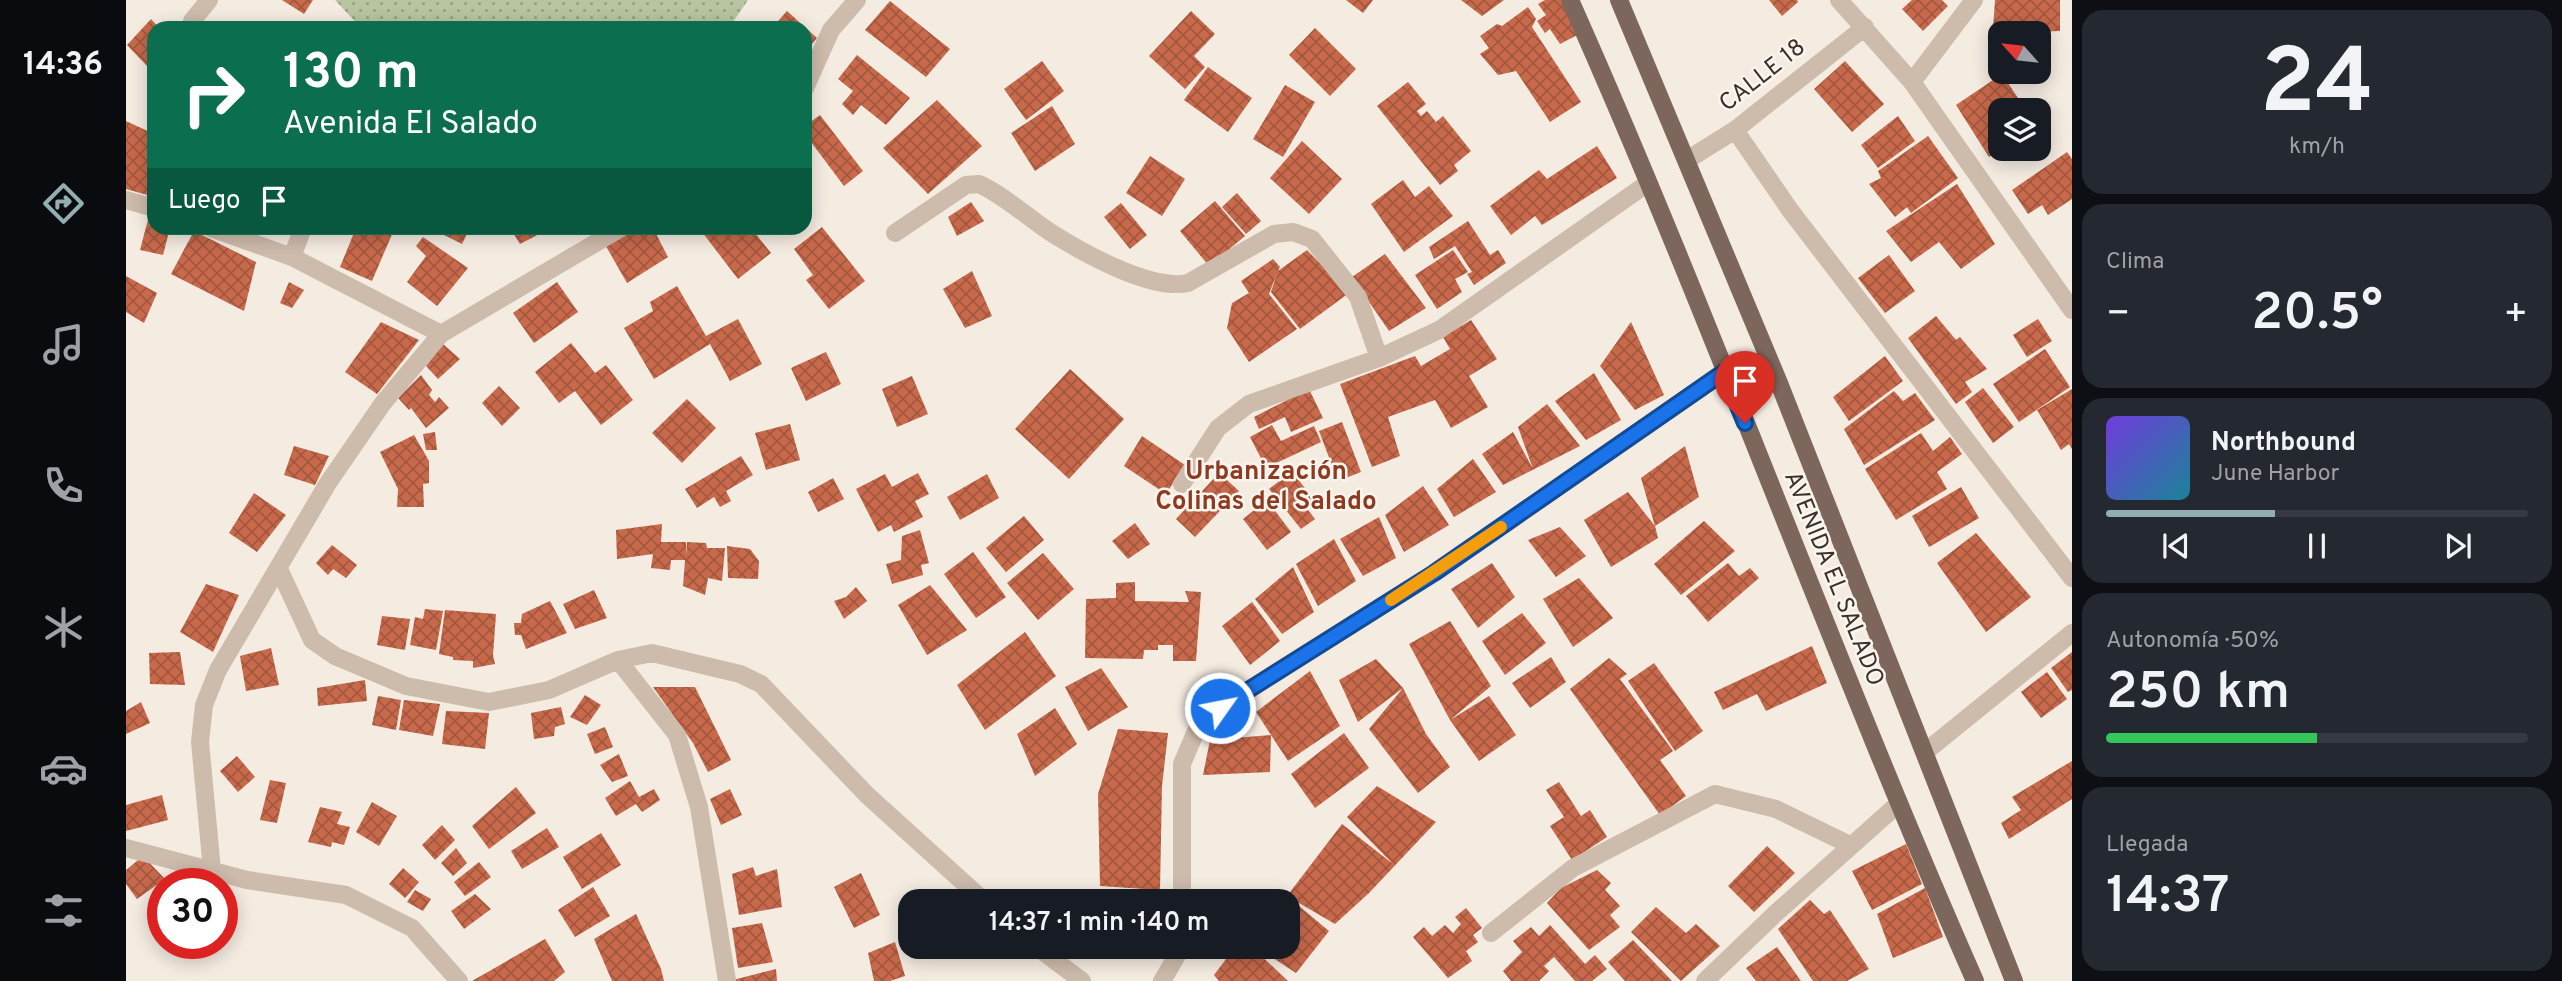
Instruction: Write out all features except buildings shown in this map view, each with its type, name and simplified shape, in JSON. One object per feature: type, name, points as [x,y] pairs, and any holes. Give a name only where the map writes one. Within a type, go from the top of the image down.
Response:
[{"type":"main road","name":"AVENIDA EL SALADO","points":[[1570,0],[1648,183],[1897,805],[1975,981]]},
{"type":"main road","name":"AVENIDA EL SALADO","points":[[1619,0],[1779,383],[2014,981]]},
{"type":"street","points":[[192,21],[209,0]]},
{"type":"street","points":[[812,72],[831,30],[857,0]]},
{"type":"street","points":[[1839,0],[1912,82],[2072,310]]},
{"type":"street","points":[[1912,82],[1974,0]]},
{"type":"street","name":"CALLE 18","points":[[1687,160],[1735,130],[1865,27]]},
{"type":"street","points":[[1735,130],[1790,210],[2072,578]]},
{"type":"street","points":[[1182,484],[1218,428],[1249,404],[1379,358],[1439,330],[1648,183]]},
{"type":"street","points":[[895,233],[966,186],[979,184],[1052,233],[1138,277],[1172,286],[1188,283],[1274,234],[1293,232],[1312,239],[1358,297],[1379,358]]},
{"type":"street","points":[[126,200],[147,206]]},
{"type":"street","points":[[231,235],[292,257],[441,334]]},
{"type":"street","points":[[292,257],[300,235]]},
{"type":"street","points":[[212,868],[200,742],[204,705],[218,670],[335,472],[383,403],[441,334],[609,235]]},
{"type":"street","points":[[1182,889],[1182,764],[1196,732],[1220,708],[1434,573],[1724,372]]},
{"type":"street","points":[[279,569],[312,640],[335,656],[406,686],[489,702],[550,690],[618,660],[652,653],[740,674],[761,684],[867,796],[971,889]]},
{"type":"street","points":[[1925,752],[2072,634]]},
{"type":"street","points":[[618,660],[677,735],[699,807],[727,981]]},
{"type":"street","points":[[1491,933],[1573,868],[1715,794],[1776,809],[1850,845]]},
{"type":"street","points":[[1705,981],[1850,845],[1897,805]]},
{"type":"street","points":[[126,848],[204,868]]},
{"type":"street","points":[[238,877],[346,895],[412,928],[458,981]]},
{"type":"street","points":[[1053,959],[1082,981]]},
{"type":"street","points":[[1162,981],[1175,959]]},
{"type":"green space","points":[[335,0],[748,0],[734,21],[354,21]]},
{"type":"slow traffic","points":[[1391,600],[1501,527]]},
{"type":"district","name":"Urbanización Colinas del Salado","points":[[1266,487]]},
{"type":"route","points":[[1220,708],[1434,573],[1724,372],[1745,423]]}]
